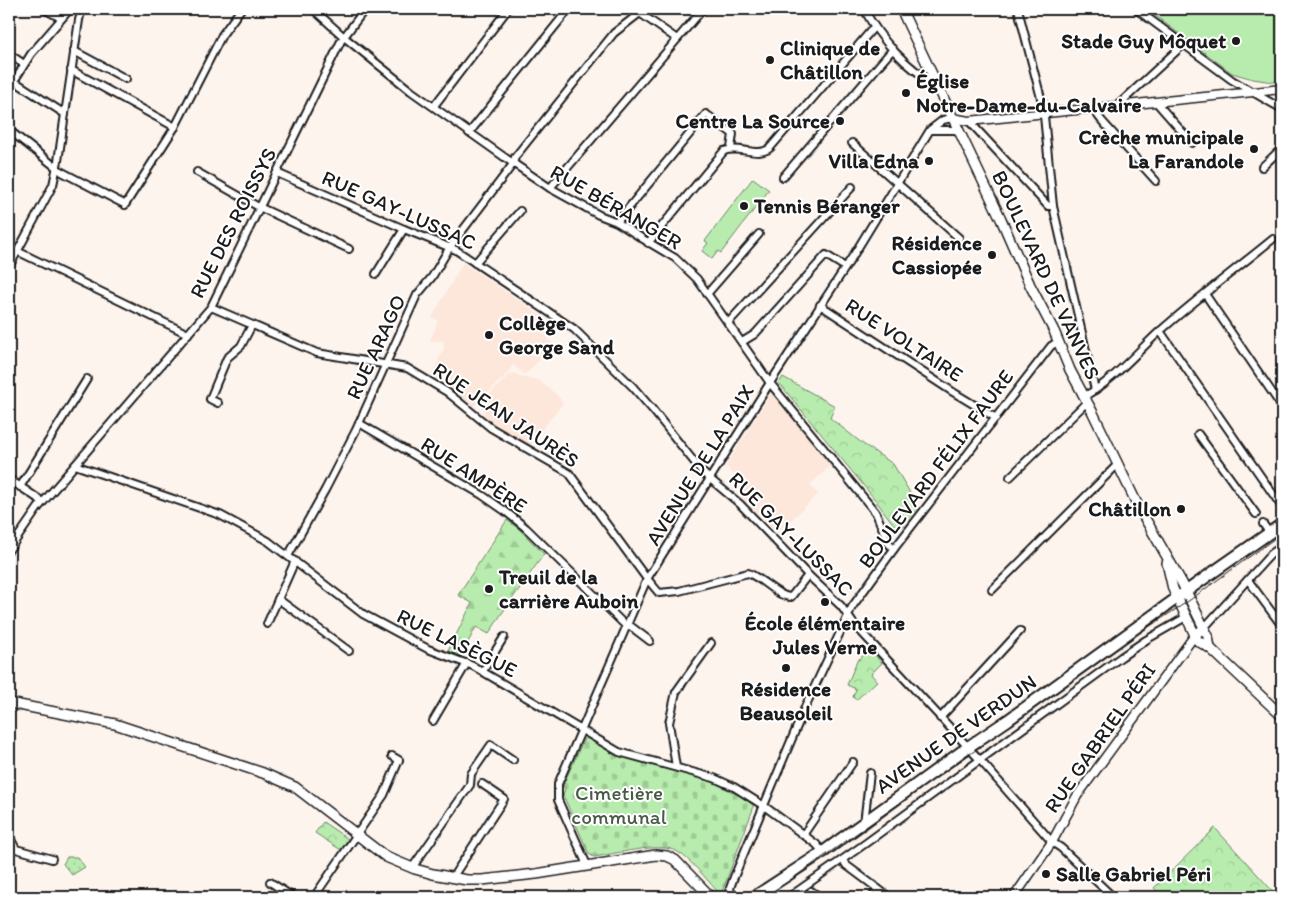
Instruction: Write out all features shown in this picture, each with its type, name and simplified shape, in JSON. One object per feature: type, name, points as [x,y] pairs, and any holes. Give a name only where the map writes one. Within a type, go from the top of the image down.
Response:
[{"type":"main road","name":"BOULEVARD DE VANVES","points":[[901,9],[1001,219],[1070,370],[1164,554],[1182,595]]},
{"type":"main road","name":"AVENUE DE VERDUN","points":[[754,897],[823,852],[968,746],[1008,720],[1182,595],[1266,528],[1282,524]]},
{"type":"main road","points":[[1182,595],[1186,617],[1198,641],[1210,648],[1282,716]]},
{"type":"main road","points":[[1182,595],[1204,628],[1210,648]]},
{"type":"main road","points":[[9,703],[114,724],[263,773],[295,787],[386,857],[412,868],[452,878],[482,880],[536,874],[645,856],[667,856],[684,867],[711,897]]},
{"type":"street","points":[[44,9],[61,18]]},
{"type":"street","points":[[9,89],[24,64],[70,9]]},
{"type":"street","points":[[9,266],[53,185],[82,9]]},
{"type":"street","points":[[9,130],[62,172],[123,204],[176,127],[222,35],[241,9]]},
{"type":"street","name":"RUE BÉRANGER","points":[[313,9],[344,37],[411,91],[513,164],[550,188],[598,215],[617,222],[675,258],[697,279],[770,383],[876,513],[889,544],[894,549]]},
{"type":"street","name":"RUE DES ROISSYS","points":[[9,550],[43,502],[211,307],[344,37],[350,32],[365,9]]},
{"type":"street","points":[[434,106],[508,9]]},
{"type":"street","points":[[469,133],[569,9]]},
{"type":"street","points":[[550,188],[703,9]]},
{"type":"street","points":[[864,9],[874,27],[912,68],[936,84]]},
{"type":"street","points":[[1018,9],[1044,113],[1053,206],[1096,389]]},
{"type":"street","points":[[1136,9],[1232,80],[1282,109]]},
{"type":"street","points":[[639,10],[677,39]]},
{"type":"street","name":"RUE ARAGO","points":[[288,556],[359,424],[417,295],[432,277],[450,247],[513,164],[514,157],[614,33],[639,10]]},
{"type":"street","points":[[648,243],[724,151],[731,148],[761,152],[770,148],[874,27]]},
{"type":"street","points":[[1117,106],[1184,44]]},
{"type":"street","points":[[782,177],[894,49]]},
{"type":"street","points":[[74,51],[126,79]]},
{"type":"street","points":[[9,54],[24,64]]},
{"type":"street","points":[[71,70],[176,127]]},
{"type":"street","points":[[14,81],[65,114]]},
{"type":"street","points":[[952,118],[969,121],[1282,89]]},
{"type":"street","points":[[1156,102],[1192,143]]},
{"type":"street","points":[[1093,109],[1156,182]]},
{"type":"street","points":[[617,222],[706,114],[733,134],[731,148]]},
{"type":"street","name":"AVENUE DE LA PAIX","points":[[587,865],[557,795],[561,775],[647,579],[930,130],[943,120],[952,118]]},
{"type":"street","points":[[969,121],[1048,206],[1053,206]]},
{"type":"street","points":[[930,130],[958,130]]},
{"type":"street","points":[[852,143],[959,238]]},
{"type":"street","points":[[1262,167],[1282,148]]},
{"type":"street","points":[[196,172],[261,207],[349,249]]},
{"type":"street","name":"RUE GAY-LUSSAC","points":[[277,173],[404,229],[450,247],[574,329],[632,386],[703,473],[740,504],[848,614],[853,622],[968,746],[1052,842],[1061,848],[1113,897]]},
{"type":"street","points":[[728,323],[852,187]]},
{"type":"street","points":[[475,262],[520,211]]},
{"type":"street","points":[[376,274],[404,229]]},
{"type":"street","points":[[707,294],[760,234]]},
{"type":"street","points":[[1010,478],[1085,399],[1160,331],[1272,239]]},
{"type":"street","points":[[17,251],[188,334]]},
{"type":"street","points":[[742,342],[755,334],[826,255],[845,267]]},
{"type":"street","points":[[1205,294],[1282,407]]},
{"type":"street","name":"RUE VOLTAIRE","points":[[820,305],[996,418]]},
{"type":"street","name":"RUE JEAN JAURÈS","points":[[211,307],[317,353],[409,369],[447,392],[491,428],[569,473],[659,593],[679,591],[748,573],[788,598],[794,595],[808,575]]},
{"type":"street","points":[[218,403],[210,400],[227,358],[241,346],[252,325]]},
{"type":"street","points":[[1160,331],[1282,507]]},
{"type":"street","name":"BOULEVARD FÉLIX FAURE","points":[[732,897],[730,888],[806,705],[848,614],[894,549],[1051,346],[1058,341]]},
{"type":"street","points":[[20,487],[87,379]]},
{"type":"street","name":"RUE AMPÈRE","points":[[359,424],[482,495],[504,510],[526,528],[628,626],[650,641]]},
{"type":"street","points":[[1198,434],[1256,514]]},
{"type":"street","name":"RUE LASÈGUE","points":[[75,465],[220,514],[268,541],[363,614],[428,649],[468,664],[483,672],[619,752],[714,778],[734,787],[804,835],[823,852]]},
{"type":"street","points":[[992,590],[1117,465]]},
{"type":"street","points":[[9,479],[43,502]]},
{"type":"street","points":[[1204,628],[1271,554],[1282,547]]},
{"type":"street","points":[[267,624],[295,560]]},
{"type":"street","points":[[1248,580],[1282,626]]},
{"type":"street","points":[[278,599],[349,651]]},
{"type":"street","name":"AVENUE DE VERDUN","points":[[789,897],[843,860],[1121,656],[1186,617]]},
{"type":"street","name":"RUE GABRIEL PÉRI","points":[[1014,897],[1052,842],[1077,796],[1195,634],[1204,628]]},
{"type":"street","points":[[940,718],[1020,631]]},
{"type":"street","points":[[483,672],[504,637]]},
{"type":"street","points":[[676,767],[669,723],[676,692],[710,642]]},
{"type":"street","points":[[433,721],[468,664]]},
{"type":"street","points":[[412,868],[470,785],[471,774],[491,745],[513,760]]},
{"type":"street","points":[[314,897],[384,795],[399,760],[392,756]]},
{"type":"street","points":[[804,835],[853,762]]},
{"type":"street","points":[[864,823],[870,773]]},
{"type":"street","points":[[452,878],[504,799],[482,784]]},
{"type":"street","points":[[9,836],[16,849],[52,859]]},
{"type":"street","points":[[843,860],[846,865],[889,897]]},
{"type":"street","points":[[270,882],[293,897]]},
{"type":"street","points":[[872,897],[878,889]]},
{"type":"street","points":[[811,891],[820,897]]},
{"type":"shaded area","name":"Collège George Sand","points":[[463,263],[546,319],[542,331],[554,345],[527,373],[524,374],[513,365],[507,374],[474,406],[431,376],[444,348],[443,341],[430,341],[438,321],[432,317]]},
{"type":"shaded area","points":[[515,373],[519,376],[538,380],[556,394],[563,403],[529,446],[495,427],[495,424],[484,415],[484,400],[509,375]]},
{"type":"shaded area","points":[[771,394],[775,394],[831,465],[810,485],[818,494],[778,533],[738,494],[745,486],[726,466]]},
{"type":"green space","name":"Stade Guy Môquet","points":[[1146,9],[1282,9],[1282,81],[1273,82],[1253,79],[1232,73]]},
{"type":"green space","name":"Tennis Béranger","points":[[753,178],[769,190],[721,253],[718,251],[712,259],[702,251],[708,243],[705,241]]},
{"type":"green space","points":[[783,377],[835,406],[830,418],[863,444],[893,464],[917,509],[903,527],[894,525],[779,383]]},
{"type":"green space","name":"Treuil de la carrière Auboin","points":[[507,520],[544,554],[489,634],[476,627],[461,656],[448,651],[472,603],[458,595]]},
{"type":"green space","points":[[870,649],[882,663],[871,674],[877,681],[856,700],[853,697],[856,689],[847,685],[857,661]]},
{"type":"green space","name":"Cimetière communal","points":[[588,737],[618,756],[712,781],[753,805],[722,892],[718,892],[679,853],[667,848],[646,848],[594,857],[589,854],[563,795],[565,789],[563,785],[584,739]]},
{"type":"green space","points":[[323,822],[348,839],[341,850],[315,833]]},
{"type":"green space","points":[[1215,828],[1278,897],[1162,897],[1154,888]]},
{"type":"green space","points":[[67,857],[77,857],[85,867],[72,875],[63,864]]},
{"type":"tram line","points":[[766,897],[1138,634],[1190,600],[1282,533]]},
{"type":"place","name":"Stade Guy Môquet","points":[[1236,41]]},
{"type":"place","name":"Clinique de Châtillon","points":[[770,60]]},
{"type":"place","name":"Église Notre-Dame-du-Calvaire","points":[[906,93]]},
{"type":"place","name":"Centre La Source","points":[[840,121]]},
{"type":"place","name":"Crèche municipale La Farandole","points":[[1254,149]]},
{"type":"place","name":"Villa Edna","points":[[929,161]]},
{"type":"place","name":"Tennis Béranger","points":[[744,206]]},
{"type":"place","name":"Résidence Cassiopée","points":[[992,255]]},
{"type":"place","name":"Collège George Sand","points":[[489,335]]},
{"type":"place","name":"Châtillon","points":[[1181,509]]},
{"type":"place","name":"Treuil de la carrière Auboin","points":[[489,589]]},
{"type":"place","name":"École élémentaire Jules Verne","points":[[825,602]]},
{"type":"place","name":"Résidence Beausoleil","points":[[786,668]]},
{"type":"place","name":"Salle Gabriel Péri","points":[[1046,874]]}]
